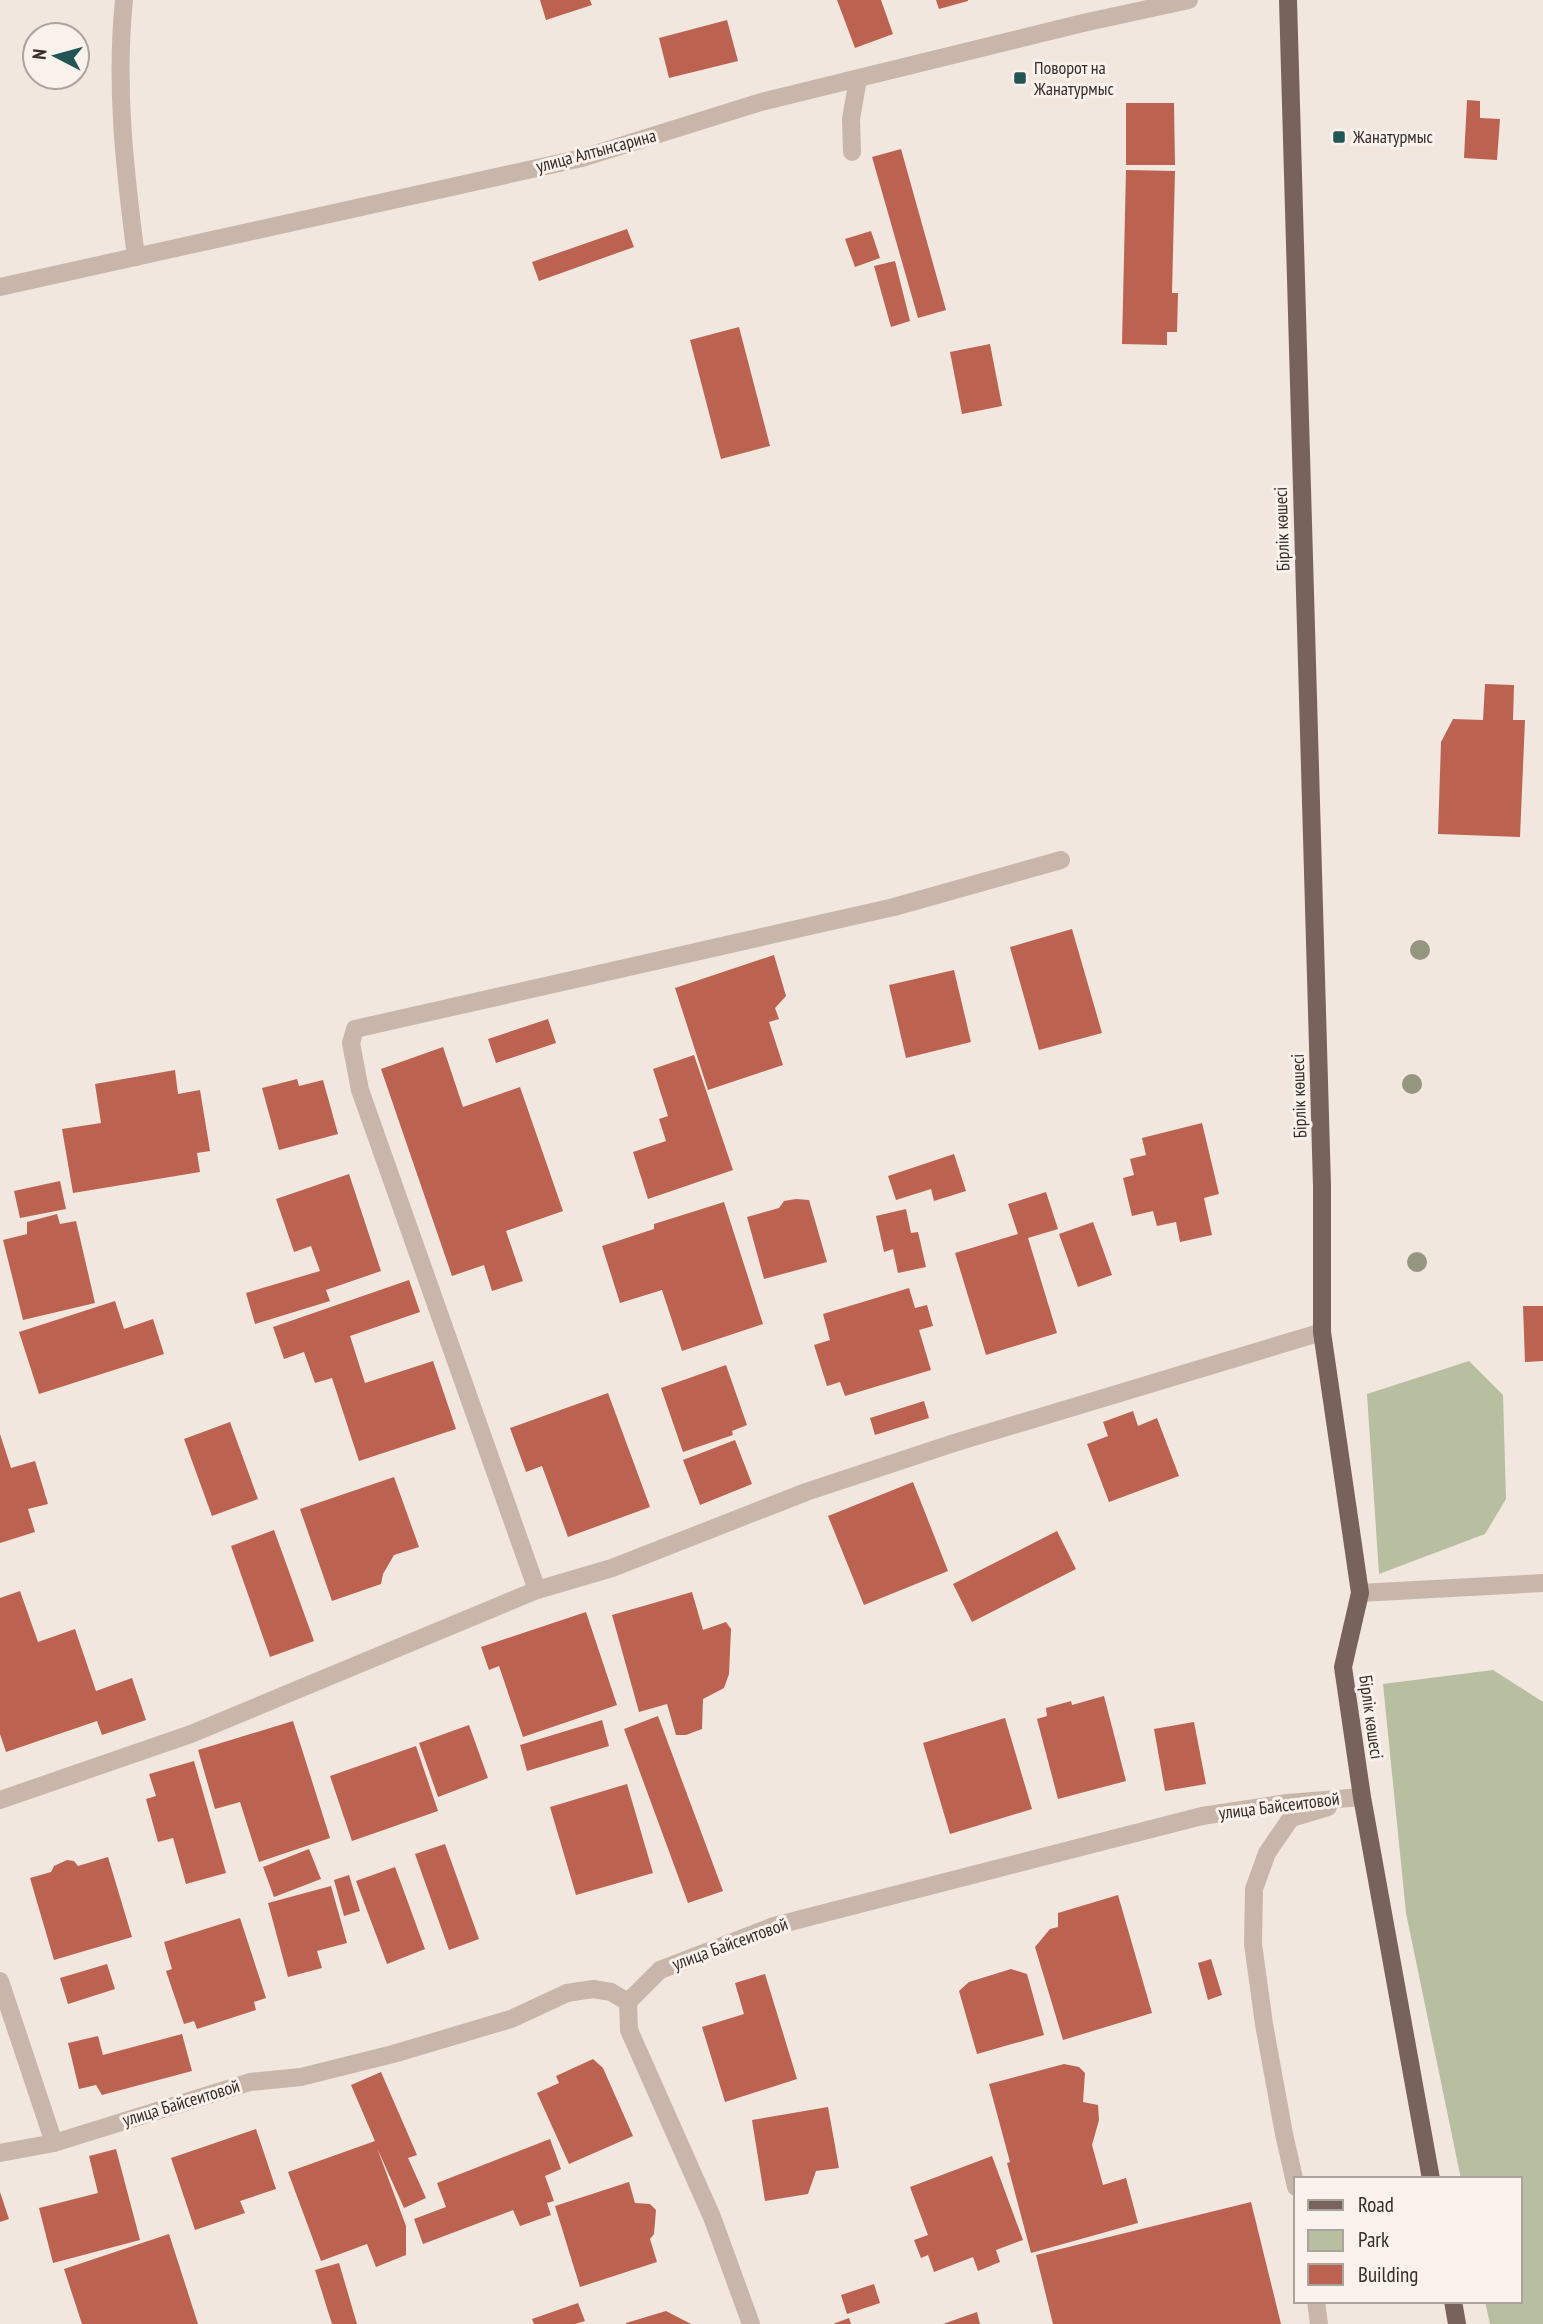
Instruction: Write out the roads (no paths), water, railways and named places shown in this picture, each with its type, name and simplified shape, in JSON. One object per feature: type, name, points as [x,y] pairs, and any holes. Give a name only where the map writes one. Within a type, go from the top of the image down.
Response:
[{"type":"main road","name":"Бірлік көшесі","points":[[1288,0],[1322,1186],[1322,1332],[1360,1593],[1343,1667],[1362,1797],[1431,2177]]},
{"type":"main road","points":[[1453,2303],[1457,2324]]},
{"type":"street","points":[[124,0],[120,120],[136,257]]},
{"type":"street","name":"улица Алтынсарина","points":[[0,287],[582,158],[761,102],[1083,23],[1189,0]]},
{"type":"street","points":[[852,152],[851,119],[858,79]]},
{"type":"street","points":[[537,1590],[360,1090],[351,1043],[355,1029],[894,907],[1061,860]]},
{"type":"street","points":[[0,1800],[191,1734],[537,1590],[612,1568],[806,1492],[954,1443],[1322,1332]]},
{"type":"street","points":[[1360,1593],[1543,1583]]},
{"type":"street","points":[[1294,2178],[1282,2122],[1253,1944],[1254,1889],[1267,1853],[1291,1818],[1362,1797]]},
{"type":"street","name":"улица Байсеитовой","points":[[0,2153],[54,2143],[250,2082],[301,2077],[393,2054],[512,2019],[567,1993],[593,1989],[611,1992],[628,2002],[660,1970],[774,1926],[1202,1816],[1287,1802],[1362,1797]]},
{"type":"street","points":[[0,1981],[54,2143]]},
{"type":"street","points":[[628,2002],[629,2029],[712,2217],[751,2324]]},
{"type":"street","points":[[1316,2303],[1319,2324]]},
{"type":"place","name":"Поворот на Жанатурмыс","points":[[1020,78]]},
{"type":"place","name":"Жанатурмыс","points":[[1339,137]]}]
